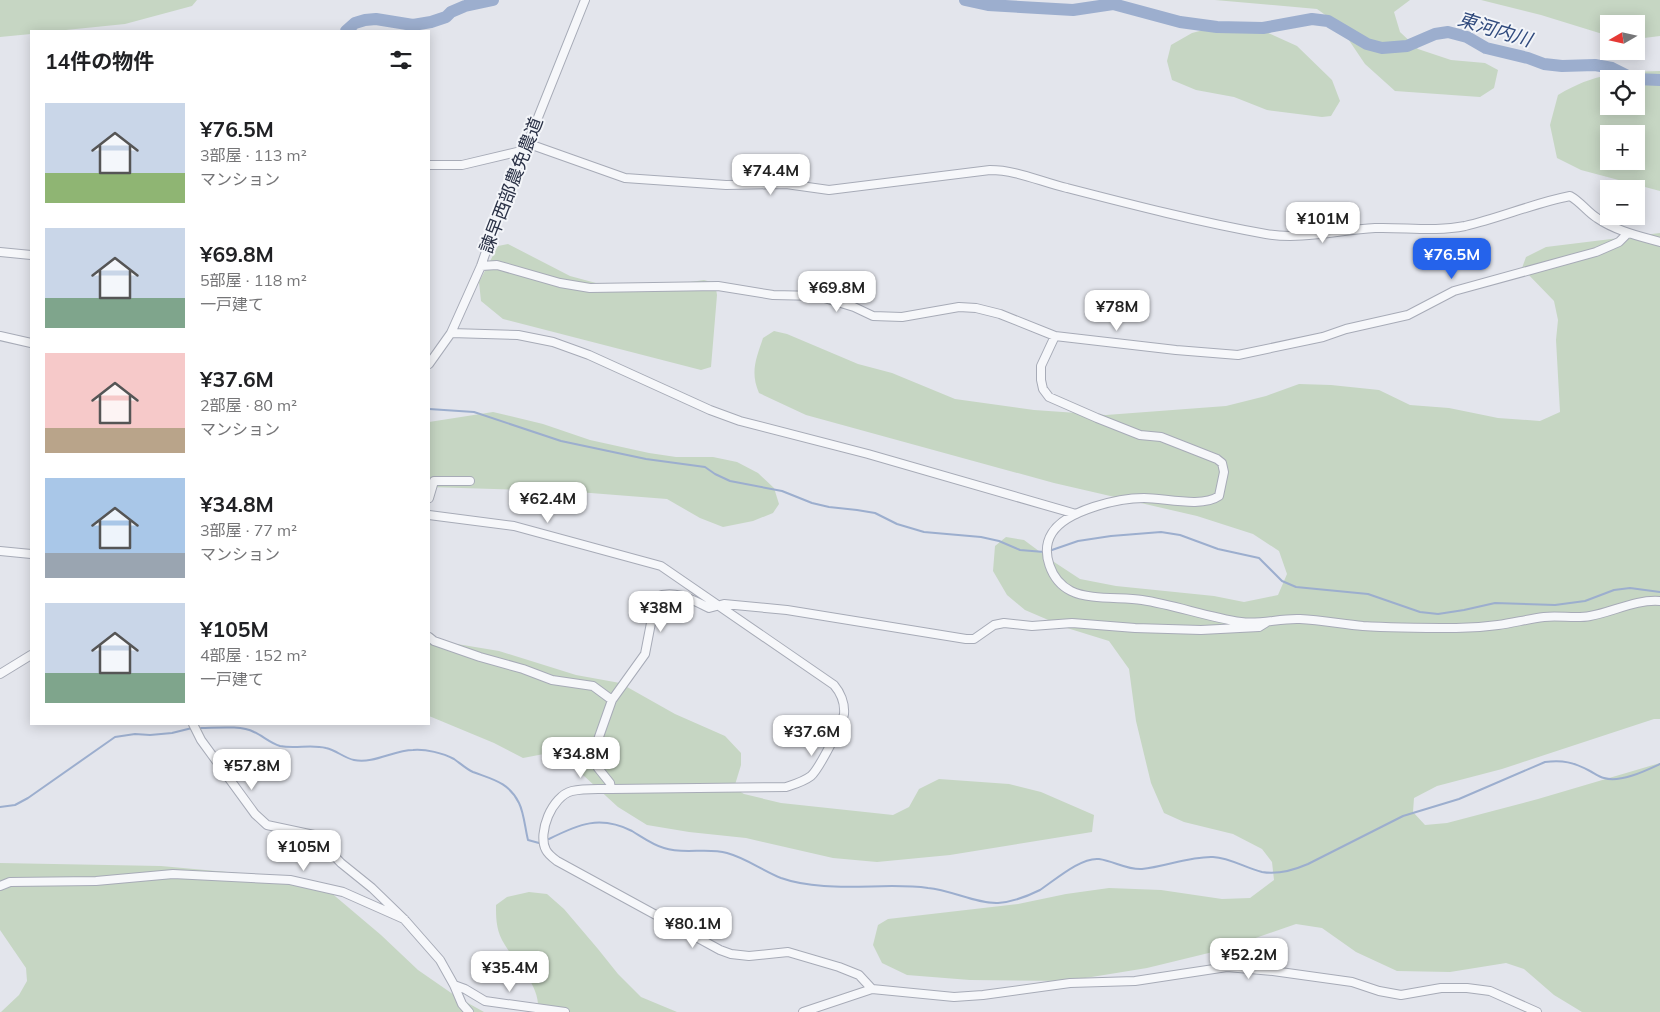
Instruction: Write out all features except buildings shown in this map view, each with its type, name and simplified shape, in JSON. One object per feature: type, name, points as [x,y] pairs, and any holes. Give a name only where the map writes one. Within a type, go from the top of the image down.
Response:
[{"type":"street","name":"諫早西部農免農道","points":[[430,363],[451,333],[480,266],[503,202],[585,0]]},
{"type":"street","points":[[430,166],[462,165],[525,150],[532,145],[625,178],[726,185],[786,184],[829,190],[990,170],[1006,170],[1043,183],[1185,217],[1267,234],[1291,236],[1362,229],[1443,229],[1466,226],[1550,200],[1570,196],[1578,200],[1595,217],[1606,224],[1628,233],[1660,242]]},
{"type":"street","points":[[480,266],[497,265],[560,283],[590,288],[718,286],[773,295],[818,296],[854,307],[873,316],[902,317],[959,307],[976,308],[1000,314],[1055,336],[1238,355],[1323,337],[1346,329],[1408,315],[1454,291],[1596,252],[1619,242],[1628,233]]},
{"type":"street","points":[[0,252],[30,255]]},
{"type":"street","points":[[451,333],[518,335],[553,342],[589,355],[710,410],[740,421],[853,450],[1076,514]]},
{"type":"street","points":[[0,336],[30,343]]},
{"type":"street","points":[[1055,336],[1042,366],[1041,380],[1043,389],[1049,397],[1140,435],[1161,437],[1217,459],[1222,463],[1224,472],[1218,496],[1212,500],[1198,502],[1142,498],[1116,501],[1076,514],[1062,521],[1052,532],[1047,544],[1050,568],[1063,586],[1072,592],[1170,605],[1242,622],[1298,619],[1404,628],[1474,628],[1544,617],[1588,617],[1646,601],[1660,600]]},
{"type":"street","points":[[430,495],[434,481],[470,481]]},
{"type":"street","points":[[430,515],[514,526],[661,566],[834,684],[840,692],[844,714],[820,766],[812,775],[801,782],[786,787],[570,791],[557,800],[547,818],[542,833],[546,849],[557,862],[720,950],[731,954],[750,956],[788,952],[859,975],[872,989]]},
{"type":"street","points":[[0,551],[30,554]]},
{"type":"street","points":[[611,789],[610,783],[598,768],[594,751],[612,700],[645,654],[656,597],[664,594],[691,599],[709,608],[724,604],[787,610],[966,639],[974,639],[994,625],[1004,622],[1032,626],[1072,623],[1134,628],[1201,630],[1259,627],[1267,622]]},
{"type":"street","points":[[430,638],[434,641],[471,654],[523,669],[552,680],[593,686],[612,700]]},
{"type":"street","points":[[0,674],[30,656]]},
{"type":"street","points":[[194,725],[201,740],[255,814],[267,825],[314,835],[341,863],[372,888],[404,919],[440,960],[462,1004],[469,1012]]},
{"type":"street","points":[[0,886],[10,882],[96,881],[173,874],[290,880],[343,892],[404,919]]},
{"type":"street","points":[[803,1012],[872,989],[954,996],[983,995],[1070,983],[1135,981],[1227,967],[1273,971],[1352,982],[1380,991],[1401,995],[1441,988],[1467,988],[1490,991],[1537,1012]]},
{"type":"street","points":[[454,985],[485,1001],[565,1012]]},
{"type":"green space","points":[[0,0],[197,0],[192,6],[125,24],[66,30],[30,30],[30,34],[0,37]]},
{"type":"green space","points":[[1215,0],[1410,0],[1394,12],[1400,32],[1418,49],[1451,60],[1485,63],[1498,70],[1494,88],[1480,97],[1395,91],[1365,64],[1338,24],[1317,9]]},
{"type":"green space","points":[[1481,0],[1660,0],[1660,36],[1645,38],[1645,15],[1600,15],[1600,33],[1541,15]]},
{"type":"green space","points":[[1215,27],[1264,31],[1297,46],[1332,80],[1340,101],[1331,116],[1322,117],[1267,110],[1234,97],[1196,90],[1172,80],[1167,61],[1171,45],[1192,33]]},
{"type":"green space","points":[[1645,71],[1660,71],[1660,191],[1645,187],[1645,180],[1619,180],[1581,170],[1557,158],[1550,125],[1558,95],[1600,77],[1600,115],[1645,115]]},
{"type":"green space","points":[[1660,233],[1660,719],[1654,719],[1502,769],[1437,786],[1414,798],[1413,812],[1425,825],[1447,823],[1538,799],[1660,763],[1660,1012],[1582,1012],[1554,995],[1524,969],[1506,963],[1450,972],[1397,971],[1356,952],[1322,928],[1296,924],[1221,950],[1147,968],[1067,981],[970,980],[907,975],[882,963],[873,945],[878,925],[888,919],[1018,904],[1066,894],[1109,888],[1161,890],[1222,899],[1250,898],[1274,880],[1272,862],[1262,849],[1233,834],[1184,822],[1164,813],[1151,783],[1136,721],[1129,669],[1109,641],[1067,628],[1025,610],[1007,595],[993,571],[995,546],[1006,537],[1024,540],[1080,579],[1116,586],[1214,596],[1244,602],[1278,595],[1287,574],[1279,551],[1253,534],[1197,516],[1054,483],[806,415],[759,393],[754,372],[763,338],[774,331],[787,334],[858,364],[892,373],[955,399],[1034,410],[1106,415],[1226,406],[1266,396],[1299,384],[1379,390],[1410,405],[1449,408],[1498,418],[1540,421],[1560,412],[1556,340],[1558,320],[1554,301],[1522,268],[1526,257],[1546,247]]},
{"type":"green space","points":[[508,244],[570,276],[607,286],[684,283],[704,280],[715,283],[717,295],[711,367],[701,370],[503,319],[481,301],[479,282],[498,246]]},
{"type":"green space","points":[[493,412],[543,424],[590,440],[649,453],[676,457],[713,457],[737,462],[758,473],[774,488],[779,504],[773,513],[753,521],[723,527],[700,518],[667,499],[565,491],[430,487],[430,422]]},
{"type":"green space","points":[[445,642],[499,651],[576,675],[620,683],[675,714],[725,736],[741,753],[741,765],[734,788],[744,794],[781,803],[893,815],[909,807],[919,789],[939,779],[1009,784],[1041,792],[1094,815],[1092,832],[950,855],[877,862],[833,858],[746,838],[647,825],[618,807],[572,765],[549,753],[523,758],[494,743],[430,716],[430,643]]},
{"type":"green space","points":[[0,863],[161,866],[249,874],[329,891],[381,935],[418,970],[457,997],[484,1012],[1,1012],[19,995],[27,981],[26,968],[0,930]]},
{"type":"green space","points":[[529,892],[547,894],[564,909],[618,974],[641,997],[677,1012],[538,1012],[538,1002],[531,983],[502,940],[496,918],[496,905],[507,897]]},
{"type":"waterway","name":"東河内川","points":[[347,30],[355,23],[365,20],[376,19],[413,25],[431,22],[446,17],[451,12],[465,6],[493,0]]},
{"type":"waterway","name":"東河内川","points":[[965,0],[988,5],[1073,10],[1113,4],[1180,22],[1217,27],[1263,28],[1312,19],[1328,21],[1367,44],[1382,48],[1407,46],[1435,34],[1448,32],[1467,37],[1486,48],[1528,58],[1544,64],[1562,66],[1595,65],[1616,70]]},
{"type":"waterway","name":"東河内川","points":[[1645,79],[1660,80]]},
{"type":"waterway","points":[[430,409],[474,412],[561,441],[646,459],[705,467],[730,481],[782,491],[812,503],[829,507],[875,513],[897,524],[924,532],[981,537],[999,541],[1020,550],[1044,552]]},
{"type":"waterway","points":[[1049,551],[1078,541],[1111,536],[1161,532],[1180,535],[1218,549],[1259,558],[1282,581],[1296,587],[1368,594],[1420,612],[1438,614],[1495,603],[1555,605],[1585,601],[1614,590],[1630,588],[1660,592]]},
{"type":"waterway","points":[[0,807],[15,805],[28,798],[115,737],[135,734],[172,733],[192,728]]},
{"type":"waterway","points":[[201,728],[242,728],[254,732],[280,746],[320,747],[330,749],[347,758],[361,761],[413,750],[445,755],[470,771],[493,779],[510,790],[521,807],[528,840],[539,843]]},
{"type":"waterway","points":[[549,839],[570,829],[590,823],[610,823],[632,831],[664,848],[679,851],[719,851],[727,853],[781,878],[797,882],[837,887],[889,886],[937,889],[981,901],[998,903],[1014,900],[1040,890],[1076,865],[1092,859],[1105,860],[1131,868],[1142,869],[1196,858],[1213,857],[1226,859],[1262,872],[1286,871],[1308,864],[1403,816],[1459,799],[1545,762],[1557,761],[1573,764],[1600,777],[1610,779],[1632,776],[1660,764]]}]
